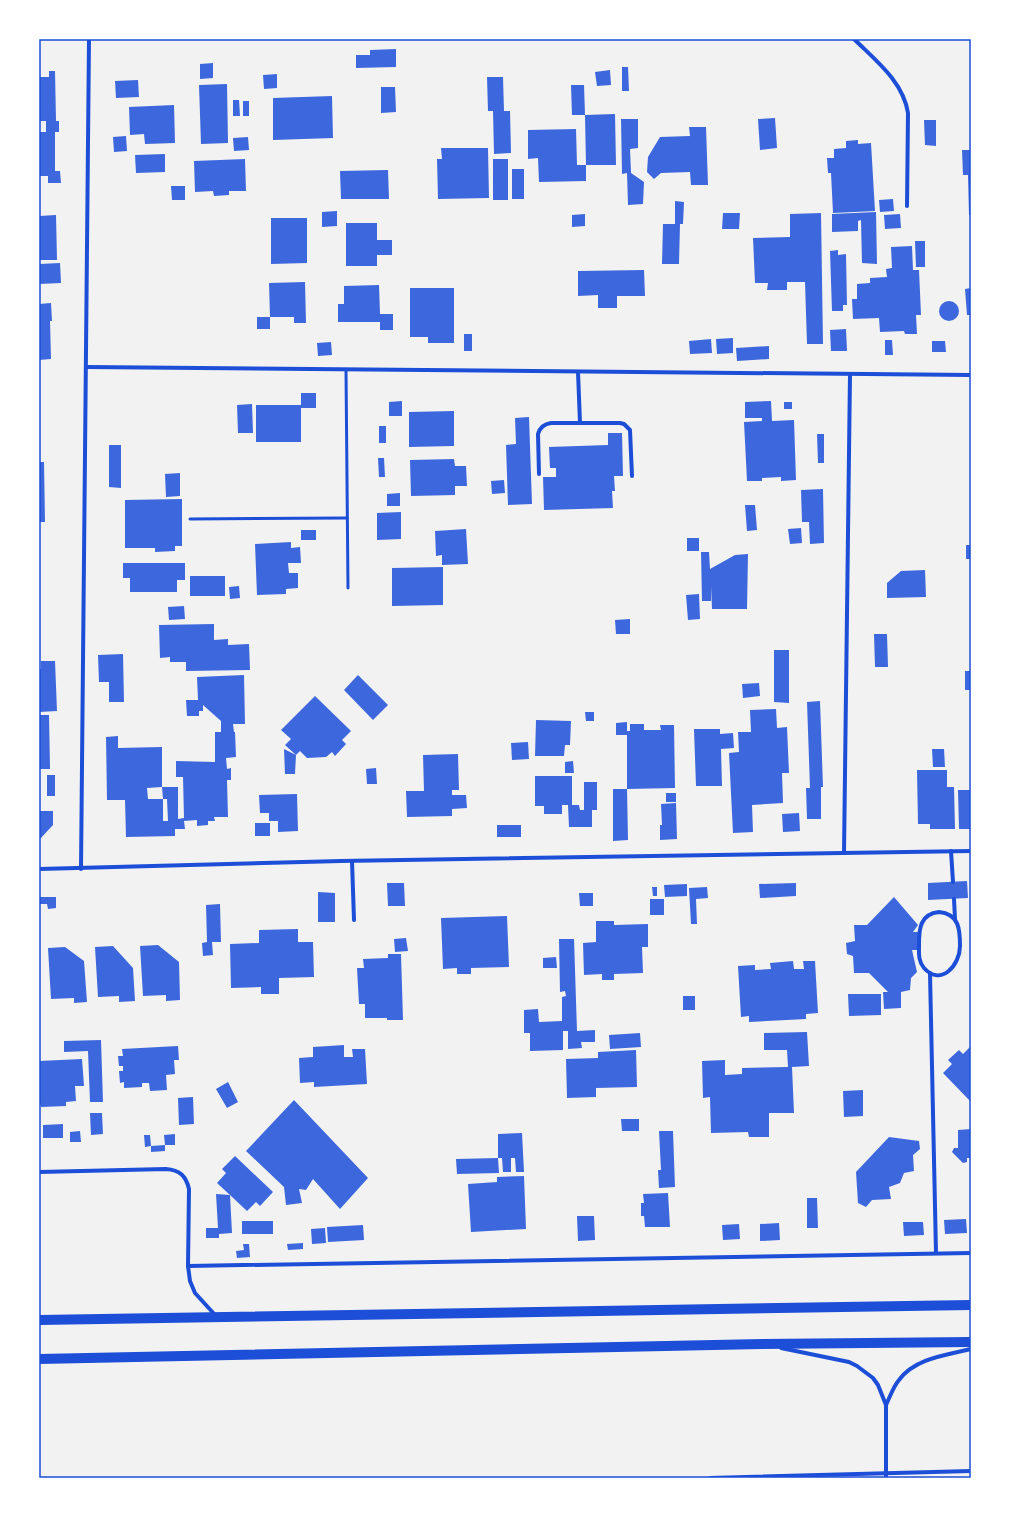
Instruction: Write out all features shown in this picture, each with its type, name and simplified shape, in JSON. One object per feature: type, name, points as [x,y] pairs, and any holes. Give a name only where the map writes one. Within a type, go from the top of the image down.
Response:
[{"type":"main road","points":[[39,1320],[971,1305]]},
{"type":"main road","points":[[39,1359],[762,1344],[971,1342]]},
{"type":"street","points":[[81,869],[89,39]]},
{"type":"street","points":[[854,39],[891,76],[903,94],[906,102],[908,113],[907,206]]},
{"type":"street","points":[[86,368],[971,375]]},
{"type":"street","points":[[578,372],[580,423]]},
{"type":"street","points":[[844,853],[850,374]]},
{"type":"street","points":[[539,474],[538,434],[539,430],[547,424],[620,422],[627,426],[631,434],[632,476]]},
{"type":"street","points":[[39,869],[352,861],[971,850]]},
{"type":"street","points":[[951,851],[953,882]]},
{"type":"street","points":[[352,861],[354,920]]},
{"type":"street","points":[[954,899],[955,920]]},
{"type":"street","points":[[939,912],[950,915],[955,920],[960,934],[960,951],[956,963],[947,972],[936,974],[930,972],[921,964],[919,957],[919,932],[921,923],[928,915],[939,912]]},
{"type":"street","points":[[930,972],[936,1253]]},
{"type":"street","points":[[39,1172],[174,1169],[181,1173],[187,1180],[189,1189],[188,1266],[190,1281],[195,1294],[217,1318]]},
{"type":"street","points":[[188,1266],[971,1253]]},
{"type":"street","points":[[762,1344],[838,1359],[857,1366],[873,1378],[878,1385],[886,1405],[886,1476]]},
{"type":"street","points":[[886,1405],[898,1380],[917,1364],[971,1349]]},
{"type":"street","points":[[710,1478],[886,1476],[971,1471]]},
{"type":"lane","points":[[346,370],[348,588]]},
{"type":"lane","points":[[190,519],[347,518]]},
{"type":"building","points":[[396,49],[396,67],[356,68],[356,55],[370,55],[370,50]]},
{"type":"building","points":[[213,63],[213,78],[200,79],[200,64]]},
{"type":"building","points":[[622,67],[628,67],[629,91],[622,91]]},
{"type":"building","points":[[610,70],[611,85],[597,86],[595,72]]},
{"type":"building","points":[[49,71],[55,71],[56,121],[59,121],[59,132],[55,132],[55,171],[60,171],[61,183],[48,183],[48,176],[39,176],[39,132],[46,132],[46,121],[39,121],[39,77],[49,77]]},
{"type":"building","points":[[277,74],[277,88],[264,89],[263,75]]},
{"type":"building","points":[[487,77],[503,77],[504,111],[510,111],[511,153],[494,154],[493,111],[488,111]]},
{"type":"building","points":[[138,80],[139,97],[116,98],[115,81]]},
{"type":"building","points":[[227,84],[228,143],[201,144],[199,85]]},
{"type":"building","points":[[571,85],[584,85],[585,115],[572,115]]},
{"type":"building","points":[[381,87],[395,87],[396,112],[381,113]]},
{"type":"building","points":[[332,96],[333,138],[273,140],[273,98]]},
{"type":"building","points":[[233,100],[239,100],[240,116],[233,116]]},
{"type":"building","points":[[243,101],[249,101],[249,116],[243,116]]},
{"type":"building","points":[[174,105],[175,143],[145,144],[144,134],[130,135],[129,107]]},
{"type":"building","points":[[615,114],[616,165],[586,165],[585,115]]},
{"type":"building","points":[[775,118],[777,148],[760,150],[758,119]]},
{"type":"building","points":[[621,119],[638,119],[638,148],[630,149],[631,173],[644,182],[643,204],[628,205],[627,173],[622,174]]},
{"type":"building","points":[[924,120],[936,120],[936,146],[925,145]]},
{"type":"building","points":[[689,127],[706,127],[708,185],[691,185],[690,172],[661,173],[654,179],[647,172],[648,157],[660,137],[690,136]]},
{"type":"building","points":[[576,129],[577,165],[586,165],[586,181],[539,182],[538,158],[528,159],[528,130]]},
{"type":"building","points":[[126,136],[127,151],[114,152],[113,137]]},
{"type":"building","points":[[248,137],[249,150],[234,151],[233,138]]},
{"type":"building","points":[[858,140],[858,144],[871,143],[875,211],[833,213],[831,173],[828,173],[827,158],[834,158],[834,149],[846,148],[846,141]]},
{"type":"building","points":[[441,148],[488,148],[489,198],[438,199],[437,159],[442,159]]},
{"type":"building","points":[[962,150],[971,150],[971,215],[969,215],[968,175],[963,175]]},
{"type":"building","points":[[165,154],[165,172],[136,173],[135,155]]},
{"type":"building","points":[[245,159],[246,191],[229,191],[229,195],[214,196],[213,191],[195,192],[194,161]]},
{"type":"building","points":[[493,159],[508,159],[508,200],[493,200]]},
{"type":"building","points":[[512,169],[524,169],[524,199],[512,199]]},
{"type":"building","points":[[388,170],[389,199],[341,199],[340,171]]},
{"type":"building","points":[[171,186],[185,186],[185,200],[172,200]]},
{"type":"building","points":[[893,199],[894,211],[880,212],[879,200]]},
{"type":"building","points":[[675,201],[684,202],[683,224],[680,224],[679,264],[662,264],[663,224],[675,224]]},
{"type":"building","points":[[337,211],[337,226],[322,227],[322,212]]},
{"type":"building","points":[[876,212],[877,264],[862,263],[861,220],[858,221],[858,231],[832,232],[832,214]]},
{"type":"building","points":[[723,213],[740,213],[739,229],[722,229]]},
{"type":"building","points":[[821,213],[823,344],[807,344],[805,282],[787,282],[787,290],[767,290],[768,283],[755,283],[753,238],[790,237],[790,214]]},
{"type":"building","points":[[585,214],[585,226],[572,227],[572,215]]},
{"type":"building","points":[[900,214],[901,228],[885,229],[884,215]]},
{"type":"building","points":[[56,215],[57,260],[39,260],[39,216]]},
{"type":"building","points":[[271,218],[307,218],[307,263],[271,264]]},
{"type":"building","points":[[346,223],[377,223],[377,240],[392,240],[392,255],[377,255],[377,266],[346,266]]},
{"type":"building","points":[[915,241],[925,241],[925,267],[916,267]]},
{"type":"building","points":[[912,246],[913,270],[919,270],[921,315],[916,315],[917,334],[905,334],[904,331],[880,332],[879,318],[853,319],[852,299],[857,299],[857,284],[870,283],[870,278],[887,277],[886,269],[892,268],[891,247]]},
{"type":"building","points":[[838,250],[838,255],[846,254],[847,305],[843,305],[843,311],[832,311],[830,251]]},
{"type":"building","points":[[60,263],[61,283],[39,284],[39,264]]},
{"type":"building","points":[[644,270],[645,296],[617,296],[617,308],[598,308],[598,295],[578,296],[578,271]]},
{"type":"building","points":[[305,282],[306,323],[294,323],[294,317],[270,317],[269,283]]},
{"type":"building","points":[[379,285],[380,314],[393,314],[393,330],[380,330],[380,322],[338,322],[338,304],[344,304],[344,286]]},
{"type":"building","points":[[410,288],[454,288],[454,343],[428,343],[428,337],[410,337]]},
{"type":"building","points":[[971,288],[971,315],[967,315],[965,289]]},
{"type":"building","points":[[949,301],[956,304],[959,311],[956,318],[949,321],[942,318],[939,311],[942,304]]},
{"type":"building","points":[[51,303],[51,359],[39,360],[39,304]]},
{"type":"building","points":[[257,317],[270,317],[270,329],[257,329]]},
{"type":"building","points":[[846,329],[847,351],[831,351],[830,330]]},
{"type":"building","points":[[464,334],[472,334],[472,351],[464,351]]},
{"type":"building","points":[[733,338],[733,353],[717,354],[716,339]]},
{"type":"building","points":[[711,339],[712,353],[690,354],[689,341]]},
{"type":"building","points":[[885,340],[892,340],[893,355],[885,355]]},
{"type":"building","points":[[932,341],[945,341],[946,352],[932,352]]},
{"type":"building","points":[[331,342],[332,355],[318,356],[317,343]]},
{"type":"building","points":[[769,346],[769,359],[737,361],[736,348]]},
{"type":"building","points":[[301,393],[316,393],[316,408],[301,408],[301,442],[256,442],[256,405],[301,405]]},
{"type":"building","points":[[402,401],[402,416],[389,416],[389,402]]},
{"type":"building","points":[[771,401],[772,421],[794,420],[796,480],[781,481],[781,477],[762,478],[762,481],[747,481],[744,422],[762,421],[762,418],[745,418],[745,402]]},
{"type":"building","points":[[784,402],[792,402],[792,409],[784,409]]},
{"type":"building","points":[[252,404],[253,433],[238,433],[237,405]]},
{"type":"building","points":[[454,411],[454,446],[409,447],[409,412]]},
{"type":"building","points":[[529,417],[532,504],[508,505],[506,445],[516,444],[515,418]]},
{"type":"building","points":[[379,426],[386,426],[386,443],[379,443]]},
{"type":"building","points":[[608,433],[622,433],[623,476],[614,476],[615,491],[612,491],[613,508],[544,510],[543,477],[556,477],[556,468],[550,468],[549,447],[608,445]]},
{"type":"building","points":[[817,434],[824,434],[824,463],[818,463]]},
{"type":"building","points":[[109,445],[121,445],[121,488],[109,487]]},
{"type":"building","points":[[378,458],[384,458],[385,477],[379,477]]},
{"type":"building","points":[[454,459],[455,466],[466,466],[467,486],[455,486],[455,495],[411,496],[410,460]]},
{"type":"building","points":[[39,462],[44,462],[45,522],[39,522]]},
{"type":"building","points":[[180,473],[180,496],[166,497],[165,474]]},
{"type":"building","points":[[504,480],[505,493],[492,494],[491,481]]},
{"type":"building","points":[[823,489],[824,543],[810,544],[809,522],[802,522],[801,490]]},
{"type":"building","points":[[400,493],[400,506],[387,506],[387,494]]},
{"type":"building","points":[[182,499],[182,546],[175,546],[175,551],[155,552],[155,548],[125,548],[125,500]]},
{"type":"building","points":[[745,505],[755,505],[757,530],[747,531]]},
{"type":"building","points":[[401,512],[401,539],[377,540],[377,513]]},
{"type":"building","points":[[801,528],[802,543],[790,544],[788,529]]},
{"type":"building","points":[[466,529],[468,564],[442,565],[442,555],[436,556],[435,531]]},
{"type":"building","points":[[301,530],[316,530],[316,540],[301,540]]},
{"type":"building","points":[[687,538],[699,538],[699,551],[687,551]]},
{"type":"building","points":[[291,542],[291,548],[300,547],[301,563],[288,563],[289,573],[298,573],[298,588],[286,589],[286,594],[257,595],[255,544]]},
{"type":"building","points":[[966,545],[971,545],[971,559],[966,559]]},
{"type":"building","points":[[701,552],[709,552],[710,569],[735,555],[748,554],[747,609],[712,609],[711,586],[711,601],[702,601]]},
{"type":"building","points":[[123,563],[185,563],[185,580],[177,580],[177,592],[130,592],[130,578],[123,578]]},
{"type":"building","points":[[443,567],[443,605],[392,606],[392,568]]},
{"type":"building","points":[[925,570],[926,597],[887,598],[887,583],[901,571]]},
{"type":"building","points":[[190,576],[225,576],[225,596],[190,596]]},
{"type":"building","points":[[239,586],[240,598],[230,599],[229,587]]},
{"type":"building","points":[[699,594],[700,619],[688,620],[686,595]]},
{"type":"building","points":[[184,606],[185,619],[169,620],[168,607]]},
{"type":"building","points":[[630,619],[630,634],[616,634],[615,620]]},
{"type":"building","points":[[214,624],[214,640],[228,639],[228,645],[249,644],[250,670],[186,671],[186,662],[170,662],[170,657],[160,658],[159,625]]},
{"type":"building","points":[[874,634],[887,634],[888,667],[875,667]]},
{"type":"building","points":[[774,650],[789,650],[789,703],[774,702]]},
{"type":"building","points":[[123,654],[124,702],[109,702],[109,682],[99,682],[98,655]]},
{"type":"building","points":[[41,661],[55,661],[57,711],[39,712],[39,669],[41,669]]},
{"type":"building","points":[[965,671],[971,671],[971,690],[965,690]]},
{"type":"building","points":[[244,675],[245,724],[233,724],[235,732],[236,757],[226,758],[227,769],[231,768],[231,780],[227,780],[228,817],[214,817],[215,821],[208,821],[208,825],[197,826],[197,820],[184,821],[185,829],[175,829],[175,836],[126,837],[125,800],[107,800],[106,737],[118,736],[118,748],[162,747],[162,787],[178,787],[178,819],[184,818],[183,777],[176,777],[176,761],[215,762],[215,732],[221,732],[221,721],[203,705],[203,711],[199,711],[199,716],[187,716],[186,700],[198,700],[197,677]],"holes":[[[162,787],[163,799],[148,799],[147,788]],[[163,799],[167,799],[168,821],[163,821]]]},
{"type":"building","points":[[358,675],[388,705],[373,720],[344,690]]},
{"type":"building","points":[[759,683],[760,696],[743,698],[742,684]]},
{"type":"building","points":[[315,696],[351,731],[342,740],[346,744],[335,756],[332,752],[326,757],[307,758],[300,751],[296,755],[285,745],[291,739],[281,730]]},
{"type":"building","points":[[820,701],[823,787],[821,787],[821,819],[807,819],[806,788],[810,788],[807,702]]},
{"type":"building","points":[[776,709],[777,728],[787,727],[789,773],[782,773],[783,803],[752,805],[753,832],[733,833],[729,753],[739,752],[738,732],[751,732],[750,710]]},
{"type":"building","points":[[585,712],[594,712],[594,721],[586,721]]},
{"type":"building","points":[[39,715],[49,715],[50,769],[39,769]]},
{"type":"building","points":[[536,720],[571,721],[570,745],[565,745],[564,756],[535,756]]},
{"type":"building","points":[[627,722],[627,731],[630,731],[630,724],[644,724],[644,730],[661,730],[660,725],[674,725],[675,788],[627,789],[627,735],[616,735],[616,723]]},
{"type":"building","points":[[694,729],[720,729],[720,734],[733,733],[734,748],[721,749],[722,786],[696,786]]},
{"type":"building","points":[[528,742],[529,759],[512,760],[511,743]]},
{"type":"building","points":[[284,749],[296,755],[295,774],[285,774]]},
{"type":"building","points":[[932,749],[944,749],[945,767],[933,767]]},
{"type":"building","points":[[458,754],[459,790],[452,790],[452,795],[466,795],[467,808],[452,809],[452,816],[407,817],[406,791],[424,791],[423,755]]},
{"type":"building","points":[[573,761],[574,773],[565,773],[565,762]]},
{"type":"building","points":[[376,768],[377,784],[367,784],[366,769]]},
{"type":"building","points":[[917,770],[947,770],[947,787],[954,787],[955,829],[930,829],[930,824],[918,824]]},
{"type":"building","points":[[47,775],[55,775],[55,796],[47,796]]},
{"type":"building","points":[[535,776],[572,776],[572,805],[579,805],[580,810],[584,810],[584,782],[597,782],[597,810],[592,810],[592,827],[569,827],[568,805],[562,805],[562,814],[544,814],[544,806],[535,806]]},
{"type":"building","points":[[613,789],[627,789],[628,840],[613,841]]},
{"type":"building","points":[[958,790],[971,790],[971,829],[959,829]]},
{"type":"building","points":[[666,793],[676,793],[676,802],[666,802]]},
{"type":"building","points":[[297,794],[298,831],[278,832],[278,821],[269,821],[269,813],[260,813],[259,795]]},
{"type":"building","points":[[676,803],[677,839],[660,840],[660,825],[662,825],[661,804]]},
{"type":"building","points":[[39,811],[53,811],[53,825],[39,840]]},
{"type":"building","points":[[799,813],[800,831],[783,832],[782,814]]},
{"type":"building","points":[[255,823],[270,823],[270,836],[255,836]]},
{"type":"building","points":[[497,825],[521,825],[521,837],[497,837]]},
{"type":"building","points":[[967,881],[968,898],[928,900],[928,883]]},
{"type":"building","points":[[387,883],[404,883],[405,906],[388,906]]},
{"type":"building","points":[[796,883],[796,896],[760,898],[759,884]]},
{"type":"building","points":[[687,884],[687,896],[665,897],[664,885]]},
{"type":"building","points":[[652,887],[657,887],[657,896],[653,896]]},
{"type":"building","points":[[707,887],[708,898],[696,899],[697,924],[691,924],[689,888]]},
{"type":"building","points":[[318,892],[335,893],[335,922],[318,922]]},
{"type":"building","points":[[579,893],[593,893],[593,906],[580,906]]},
{"type":"building","points":[[40,897],[56,897],[56,908],[48,909],[47,904],[40,904]]},
{"type":"building","points":[[894,897],[918,925],[913,932],[918,932],[918,950],[912,950],[917,972],[911,978],[910,990],[901,992],[901,1008],[884,1009],[883,992],[888,992],[869,973],[854,973],[853,956],[847,954],[846,943],[855,941],[854,925],[867,925]]},
{"type":"building","points":[[650,899],[664,899],[664,915],[650,915]]},
{"type":"building","points":[[220,904],[221,942],[212,942],[213,955],[203,956],[202,943],[207,942],[206,905]]},
{"type":"building","points":[[507,916],[509,967],[471,968],[471,974],[457,974],[457,968],[443,969],[441,918]]},
{"type":"building","points":[[596,921],[614,921],[614,925],[648,924],[648,947],[642,947],[643,973],[614,974],[614,980],[602,980],[602,974],[584,975],[583,943],[596,942]]},
{"type":"building","points":[[298,929],[298,942],[313,942],[314,977],[279,978],[279,994],[261,994],[261,987],[231,988],[230,944],[259,943],[259,930]]},
{"type":"building","points":[[406,938],[408,951],[395,952],[394,939]]},
{"type":"building","points":[[559,939],[574,939],[577,1031],[595,1030],[595,1042],[581,1042],[582,1048],[568,1049],[568,1031],[563,1031],[563,1050],[530,1051],[530,1033],[524,1033],[524,1010],[538,1009],[539,1022],[562,1021],[562,997],[566,996],[565,991],[560,992]]},
{"type":"building","points":[[158,945],[179,962],[180,1000],[166,1001],[166,995],[143,996],[140,946]]},
{"type":"building","points":[[113,946],[133,968],[135,1001],[119,1002],[119,996],[98,997],[95,947]]},
{"type":"building","points":[[65,947],[84,961],[87,1002],[74,1003],[74,998],[51,999],[48,948]]},
{"type":"building","points":[[388,954],[401,954],[403,1020],[365,1018],[365,1004],[359,1004],[357,968],[364,968],[363,959],[388,958]]},
{"type":"building","points":[[556,957],[557,968],[543,968],[543,958]]},
{"type":"building","points":[[793,961],[794,969],[804,969],[803,961],[815,961],[818,1013],[806,1014],[806,1019],[749,1022],[749,1016],[741,1017],[738,966],[755,965],[755,970],[771,969],[770,963]]},
{"type":"building","points":[[848,994],[881,994],[881,1015],[849,1016]]},
{"type":"building","points":[[683,996],[695,996],[695,1010],[683,1010]]},
{"type":"building","points":[[807,1032],[809,1066],[792,1067],[794,1113],[769,1113],[769,1137],[749,1137],[748,1132],[711,1133],[710,1097],[703,1098],[702,1061],[725,1060],[725,1075],[742,1074],[742,1068],[788,1067],[787,1050],[764,1050],[764,1033]]},
{"type":"building","points":[[640,1033],[641,1047],[610,1049],[609,1035]]},
{"type":"building","points":[[101,1040],[103,1102],[90,1102],[88,1051],[64,1052],[64,1041]]},
{"type":"building","points":[[344,1045],[344,1057],[353,1057],[352,1049],[365,1049],[367,1084],[314,1087],[314,1082],[300,1083],[299,1058],[313,1057],[313,1047]]},
{"type":"building","points":[[178,1046],[179,1060],[174,1060],[175,1074],[166,1075],[167,1090],[150,1091],[149,1083],[142,1083],[142,1087],[124,1088],[124,1082],[120,1083],[119,1071],[123,1071],[123,1066],[119,1066],[118,1056],[123,1056],[122,1049]]},
{"type":"building","points":[[971,1046],[971,1102],[943,1073],[952,1064],[948,1060],[959,1050],[963,1054]]},
{"type":"building","points":[[636,1050],[637,1087],[596,1088],[596,1097],[567,1098],[566,1059],[598,1058],[598,1052]]},
{"type":"building","points":[[82,1059],[84,1086],[75,1086],[76,1101],[66,1102],[66,1106],[41,1107],[39,1103],[39,1061]]},
{"type":"building","points":[[228,1082],[238,1102],[227,1108],[216,1089]]},
{"type":"building","points":[[863,1090],[863,1116],[844,1117],[843,1091]]},
{"type":"building","points":[[193,1097],[194,1124],[179,1125],[178,1098]]},
{"type":"building","points":[[294,1100],[368,1178],[340,1209],[313,1179],[306,1190],[299,1189],[302,1203],[286,1205],[284,1187],[246,1151]]},
{"type":"building","points":[[90,1113],[102,1113],[103,1134],[91,1135]]},
{"type":"building","points":[[621,1119],[639,1119],[639,1131],[622,1131]]},
{"type":"building","points":[[63,1124],[63,1138],[43,1138],[43,1125]]},
{"type":"building","points":[[971,1129],[971,1158],[967,1158],[967,1162],[963,1163],[952,1152],[954,1148],[958,1148],[958,1130]]},
{"type":"building","points":[[80,1131],[81,1142],[70,1142],[70,1132]]},
{"type":"building","points":[[659,1131],[673,1131],[675,1187],[659,1188],[658,1170],[661,1170]]},
{"type":"building","points":[[522,1133],[524,1172],[516,1172],[515,1158],[511,1158],[511,1172],[503,1172],[502,1158],[498,1158],[498,1134]]},
{"type":"building","points":[[175,1134],[175,1145],[165,1145],[164,1135]]},
{"type":"building","points":[[144,1135],[150,1135],[151,1146],[145,1147]]},
{"type":"building","points":[[889,1137],[919,1141],[920,1149],[913,1155],[914,1171],[904,1173],[900,1183],[889,1187],[891,1199],[872,1200],[866,1207],[858,1203],[856,1172]]},
{"type":"building","points":[[165,1145],[165,1151],[151,1152],[151,1146]]},
{"type":"building","points":[[235,1156],[273,1192],[260,1206],[256,1202],[247,1211],[217,1183],[226,1173],[222,1169]]},
{"type":"building","points":[[498,1158],[499,1173],[457,1174],[456,1159]]},
{"type":"building","points":[[524,1176],[526,1229],[471,1232],[468,1184],[497,1182],[497,1177]]},
{"type":"building","points":[[668,1193],[670,1227],[645,1227],[644,1216],[641,1216],[641,1203],[644,1203],[643,1194]]},
{"type":"building","points":[[216,1194],[230,1195],[232,1233],[219,1234],[219,1238],[206,1238],[206,1228],[218,1228]]},
{"type":"building","points":[[807,1198],[817,1198],[818,1228],[807,1228]]},
{"type":"building","points":[[577,1216],[594,1216],[595,1240],[578,1241]]},
{"type":"building","points":[[966,1219],[967,1233],[945,1234],[944,1220]]},
{"type":"building","points":[[242,1221],[273,1221],[273,1234],[242,1234]]},
{"type":"building","points":[[903,1222],[923,1222],[924,1235],[904,1236]]},
{"type":"building","points":[[779,1223],[780,1240],[760,1241],[760,1224]]},
{"type":"building","points":[[739,1224],[740,1239],[723,1240],[722,1225]]},
{"type":"building","points":[[363,1225],[364,1240],[328,1242],[327,1227]]},
{"type":"building","points":[[325,1228],[326,1243],[312,1244],[311,1229]]},
{"type":"building","points":[[303,1243],[303,1249],[288,1250],[287,1244]]},
{"type":"building","points":[[243,1244],[249,1244],[250,1257],[237,1258],[236,1251],[244,1250]]}]
